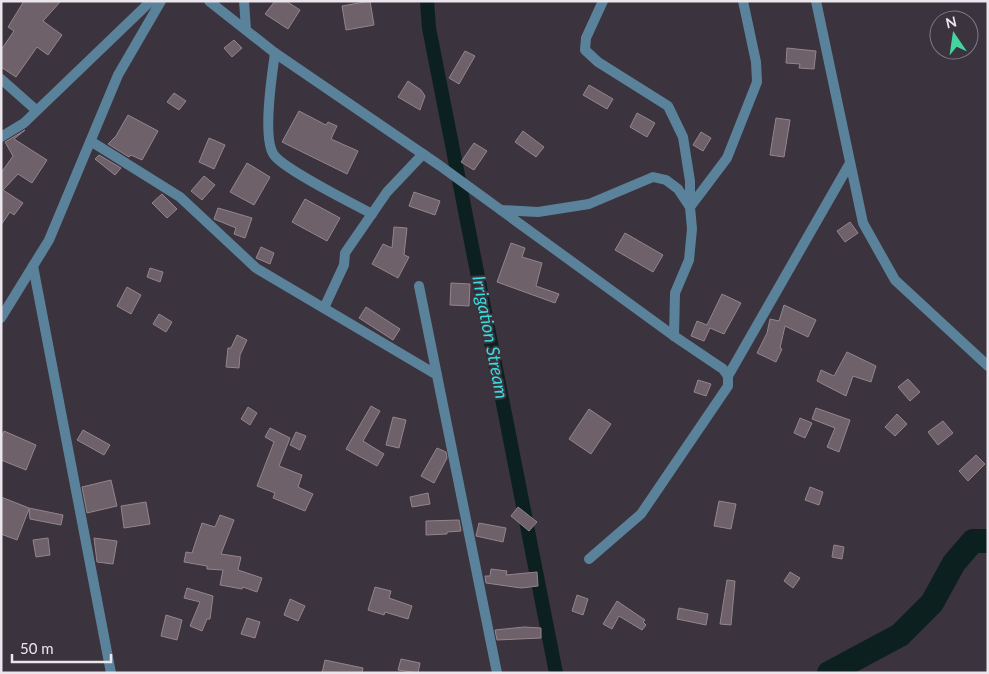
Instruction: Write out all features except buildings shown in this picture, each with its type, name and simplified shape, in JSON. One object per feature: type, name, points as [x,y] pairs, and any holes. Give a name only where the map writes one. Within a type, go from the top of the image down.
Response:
[{"type":"street","points":[[1,137],[24,123],[151,1]]},
{"type":"street","points":[[1,318],[50,240],[118,76],[161,1]]},
{"type":"street","points":[[209,1],[275,53],[423,154],[674,336],[723,368],[728,376]]},
{"type":"street","points":[[244,1],[246,30]]},
{"type":"street","points":[[603,1],[586,38],[585,50],[598,62],[668,106],[683,137],[690,182],[692,229],[689,260],[675,293],[674,336]]},
{"type":"street","points":[[690,207],[727,158],[757,82],[756,62],[743,1]]},
{"type":"street","points":[[816,1],[863,222],[895,280],[988,366]]},
{"type":"street","points":[[275,53],[268,134],[273,154],[288,166],[372,214]]},
{"type":"street","points":[[1,79],[36,110]]},
{"type":"street","points":[[92,142],[180,197],[256,268],[437,375]]},
{"type":"street","points":[[324,308],[344,266],[345,253],[386,192],[423,154]]},
{"type":"street","points":[[588,559],[641,514],[728,386],[728,376],[850,163]]},
{"type":"street","points":[[501,210],[538,212],[589,204],[653,177],[666,180],[678,188],[690,207]]},
{"type":"street","points":[[33,266],[111,673]]},
{"type":"street","points":[[419,286],[496,673]]},
{"type":"waterway","name":"Irrigation Stream","points":[[427,1],[429,28],[556,673]]},
{"type":"waterway","points":[[829,673],[900,635],[932,603],[954,563],[973,541],[988,541]]}]
